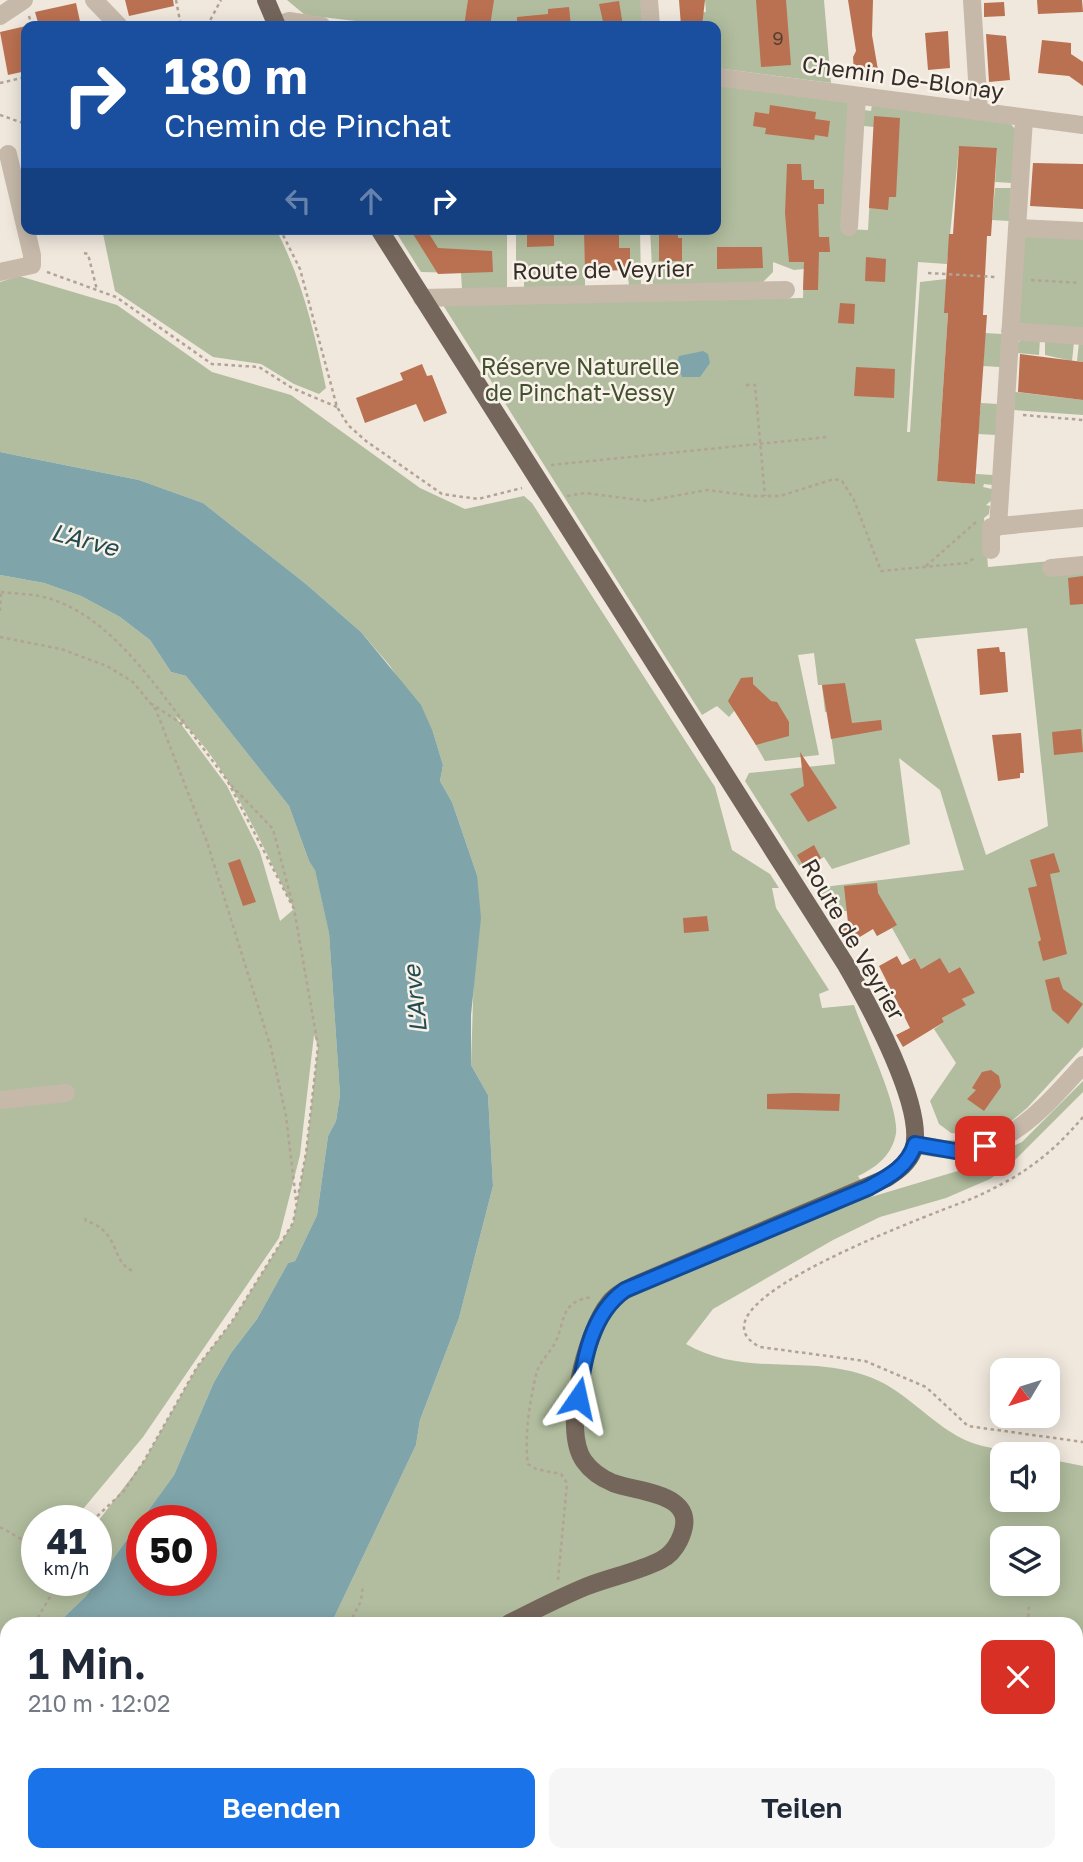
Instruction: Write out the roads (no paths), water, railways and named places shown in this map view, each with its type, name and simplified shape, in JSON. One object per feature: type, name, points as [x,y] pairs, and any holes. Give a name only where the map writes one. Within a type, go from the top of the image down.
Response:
[{"type":"main road","points":[[266,0],[275,21]]},
{"type":"main road","name":"Route de Veyrier","points":[[383,235],[846,965],[867,1003],[909,1100],[915,1125],[915,1144]]},
{"type":"main road","points":[[522,1617],[557,1600],[660,1560],[678,1544],[683,1529],[682,1515],[669,1498],[603,1478],[589,1468],[578,1450],[575,1415],[585,1358],[599,1318],[609,1303],[640,1283],[868,1188],[902,1166],[912,1154],[915,1144]]},
{"type":"street","points":[[0,16],[24,0]]},
{"type":"street","points":[[94,0],[115,21]]},
{"type":"street","points":[[649,0],[651,21]]},
{"type":"street","points":[[972,0],[979,112]]},
{"type":"street","name":"Chemin De-Blonay","points":[[721,78],[1083,125]]},
{"type":"street","points":[[849,227],[857,96]]},
{"type":"street","points":[[991,550],[1005,414],[1024,118]]},
{"type":"street","points":[[8,154],[21,214]]},
{"type":"street","points":[[1017,228],[1083,231]]},
{"type":"street","points":[[0,272],[32,265],[26,235]]},
{"type":"street","name":"Route de Veyrier","points":[[422,298],[786,290]]},
{"type":"street","points":[[1010,331],[1083,336]]},
{"type":"street","points":[[995,527],[1083,518]]},
{"type":"street","points":[[1051,568],[1083,565]]},
{"type":"street","points":[[915,1144],[955,1151],[996,1141],[1034,1117],[1083,1065]]},
{"type":"street","points":[[0,1100],[66,1093]]},
{"type":"water","points":[[703,351],[708,354],[710,363],[700,377],[682,377],[677,363],[679,356]]},
{"type":"water","name":"L'Arve","points":[[0,452],[139,480],[203,503],[306,584],[361,632],[421,705],[443,765],[440,781],[452,802],[477,875],[481,918],[471,1015],[471,1065],[488,1095],[493,1186],[459,1318],[420,1420],[416,1445],[334,1617],[64,1617],[86,1596],[112,1596],[112,1560],[126,1541],[126,1596],[217,1596],[217,1505],[152,1505],[174,1475],[214,1382],[231,1353],[257,1319],[288,1263],[295,1261],[317,1215],[328,1136],[336,1121],[340,1095],[329,933],[315,870],[309,861],[289,806],[186,676],[171,672],[150,640],[120,617],[81,596],[44,583],[0,575]]},
{"type":"park label","name":"Réserve Naturelle de Pinchat-Vessy","points":[[580,379]]}]
